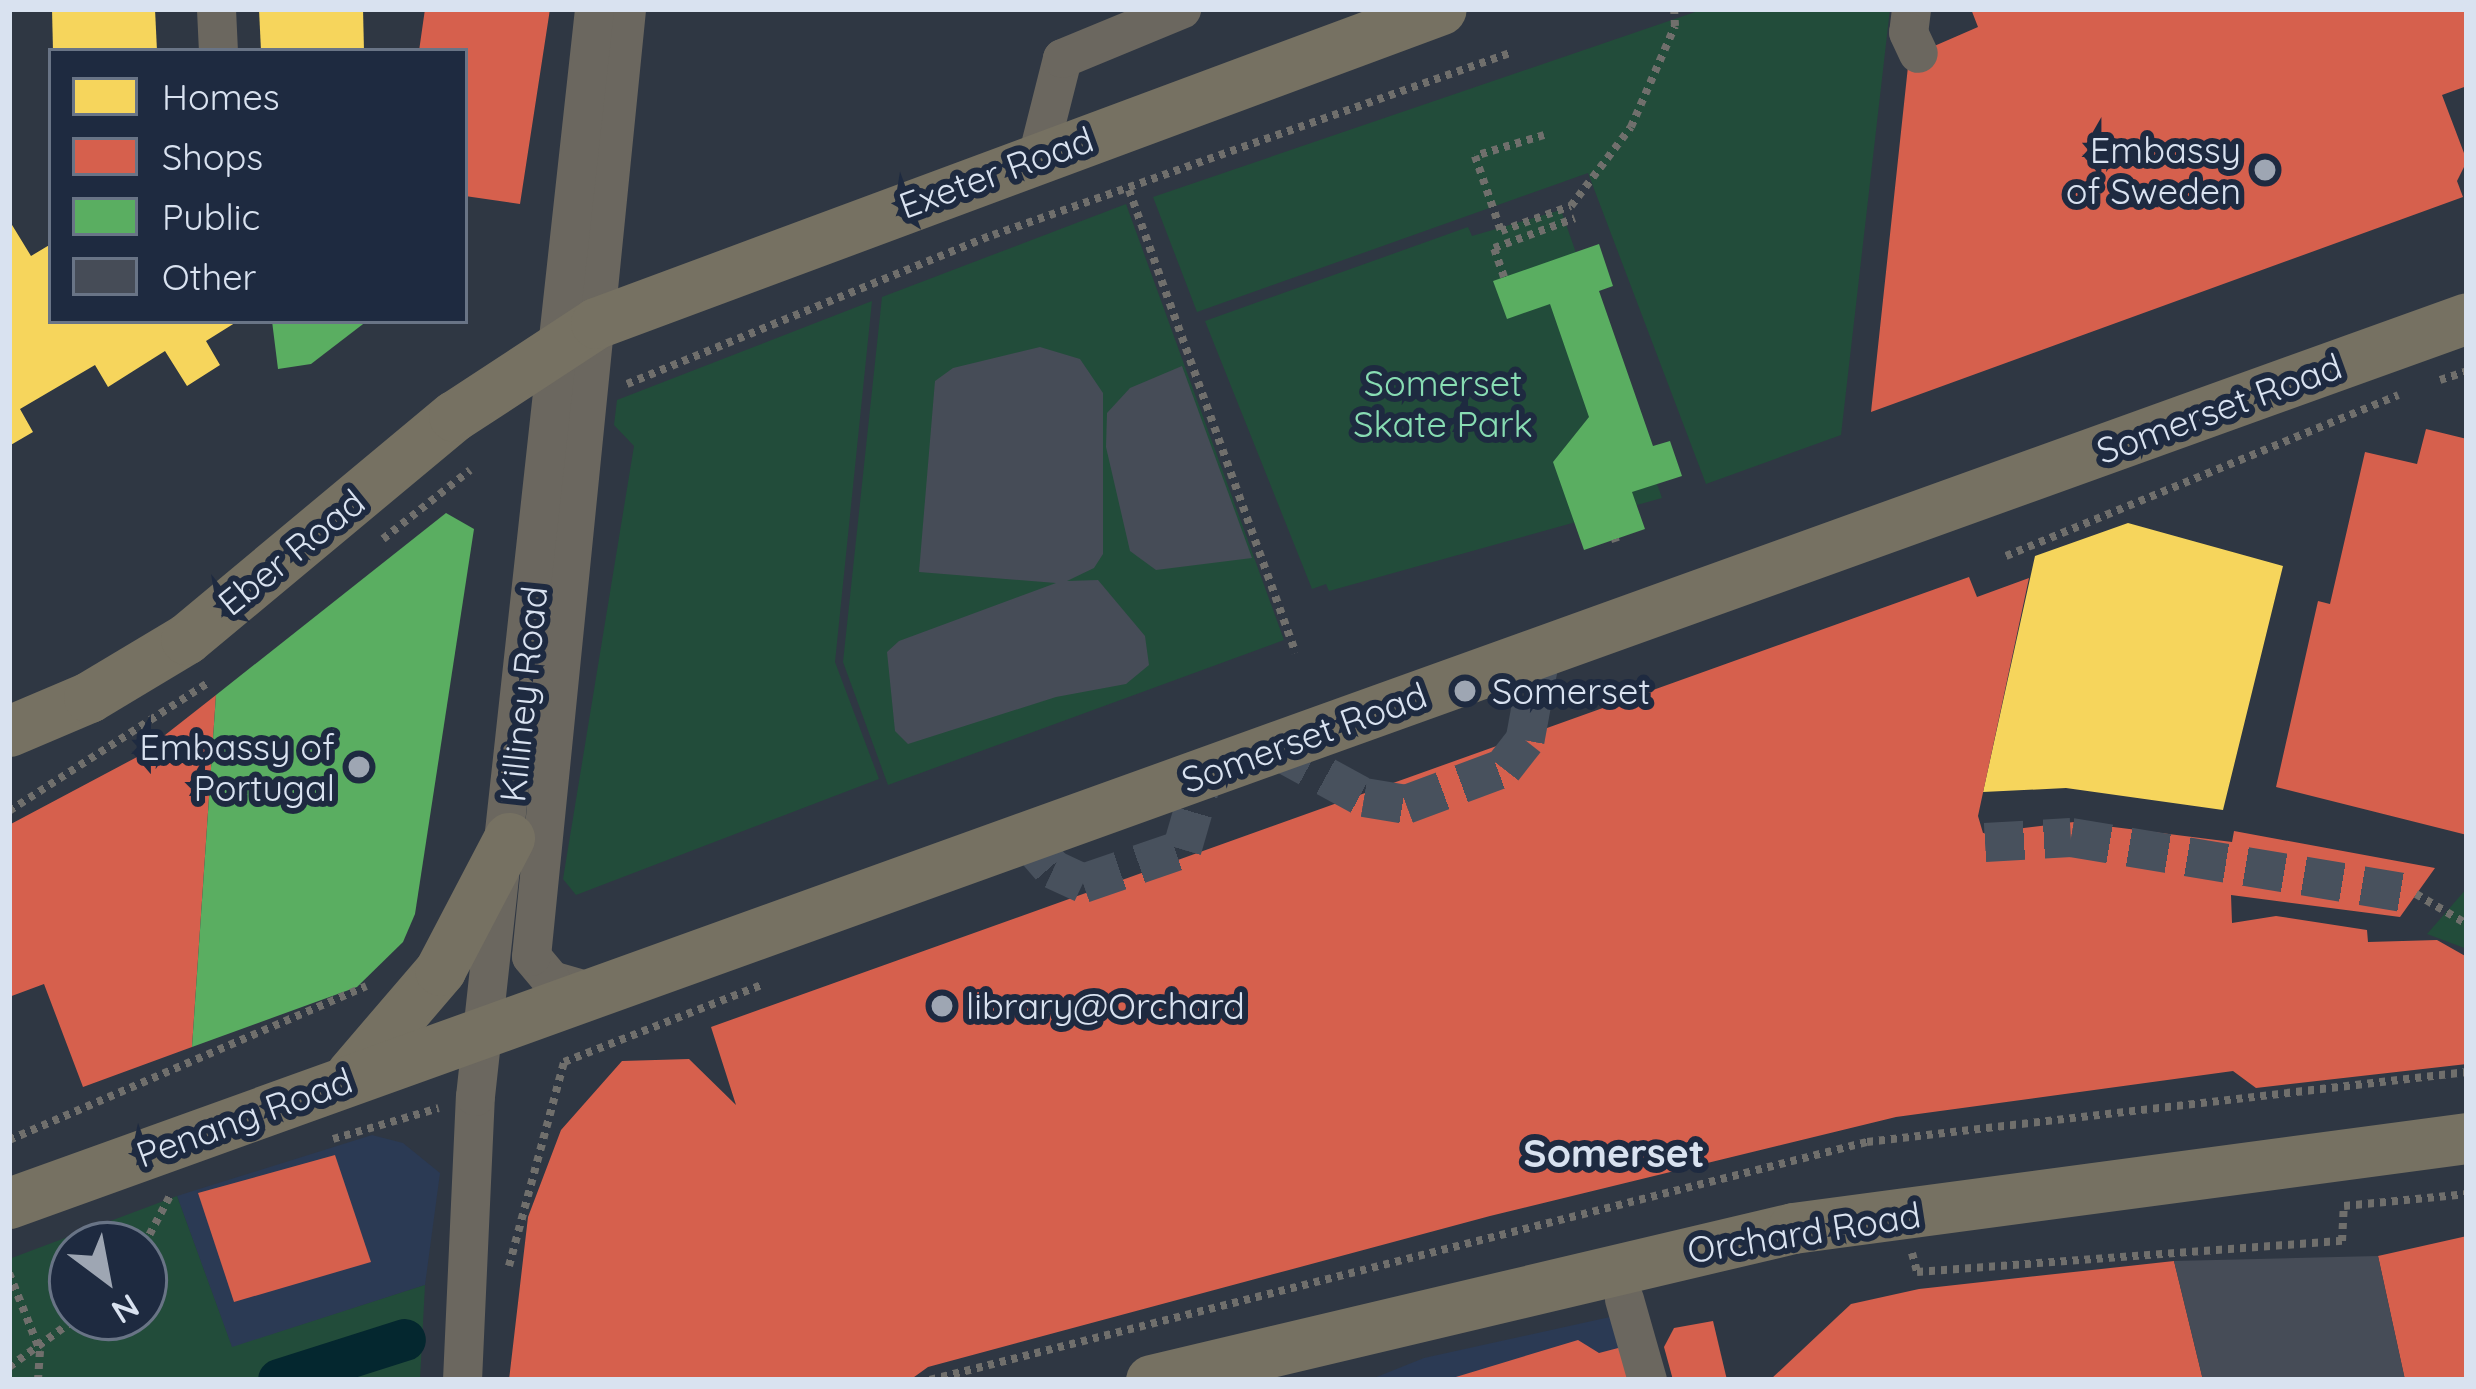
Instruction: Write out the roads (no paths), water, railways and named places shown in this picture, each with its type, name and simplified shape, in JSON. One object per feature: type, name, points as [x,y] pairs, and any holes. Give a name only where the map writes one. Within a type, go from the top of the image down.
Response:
[{"type":"main road","name":"Exeter Road","points":[[576,334],[1441,9]]},
{"type":"main road","name":"Somerset Road","points":[[481,1035],[2467,318]]},
{"type":"main road","name":"Eber Road","points":[[9,731],[88,698],[187,639],[454,416],[576,334]]},
{"type":"main road","points":[[347,1079],[440,970],[509,838]]},
{"type":"main road","name":"Penang Road","points":[[9,1203],[481,1035]]},
{"type":"main road","name":"Orchard Road","points":[[1151,1380],[1793,1228],[2467,1138]]},
{"type":"street","points":[[216,9],[218,48]]},
{"type":"street","name":"Killiney Road","points":[[594,9],[576,334],[531,956],[551,980],[596,993]]},
{"type":"street","name":"Killiney Road","points":[[462,1380],[481,1035],[576,334],[626,9]]},
{"type":"street","points":[[1037,157],[1062,58],[1181,9]]},
{"type":"street","points":[[1911,9],[1908,32],[1918,53]]},
{"type":"street","points":[[1624,1299],[1646,1380]]},
{"type":"waterway","points":[[279,1380],[405,1340]]},
{"type":"tunnel","points":[[1274,748],[1364,797],[1406,804],[1503,768],[1525,740],[1541,652]]},
{"type":"tunnel","points":[[1025,837],[1053,869],[1083,883],[1182,849],[1204,773]]},
{"type":"tunnel","points":[[1985,842],[2071,837],[2416,894]]},
{"type":"place","name":"Embassy of Sweden","points":[[2265,170]]},
{"type":"place","name":"Somerset","points":[[1465,691]]},
{"type":"place","name":"Embassy of Portugal","points":[[359,767]]},
{"type":"place","name":"library@Orchard","points":[[942,1006]]},
{"type":"district","name":"Somerset","points":[[1614,1153]]},
{"type":"park label","name":"Somerset Skate Park","points":[[1443,402]]}]
